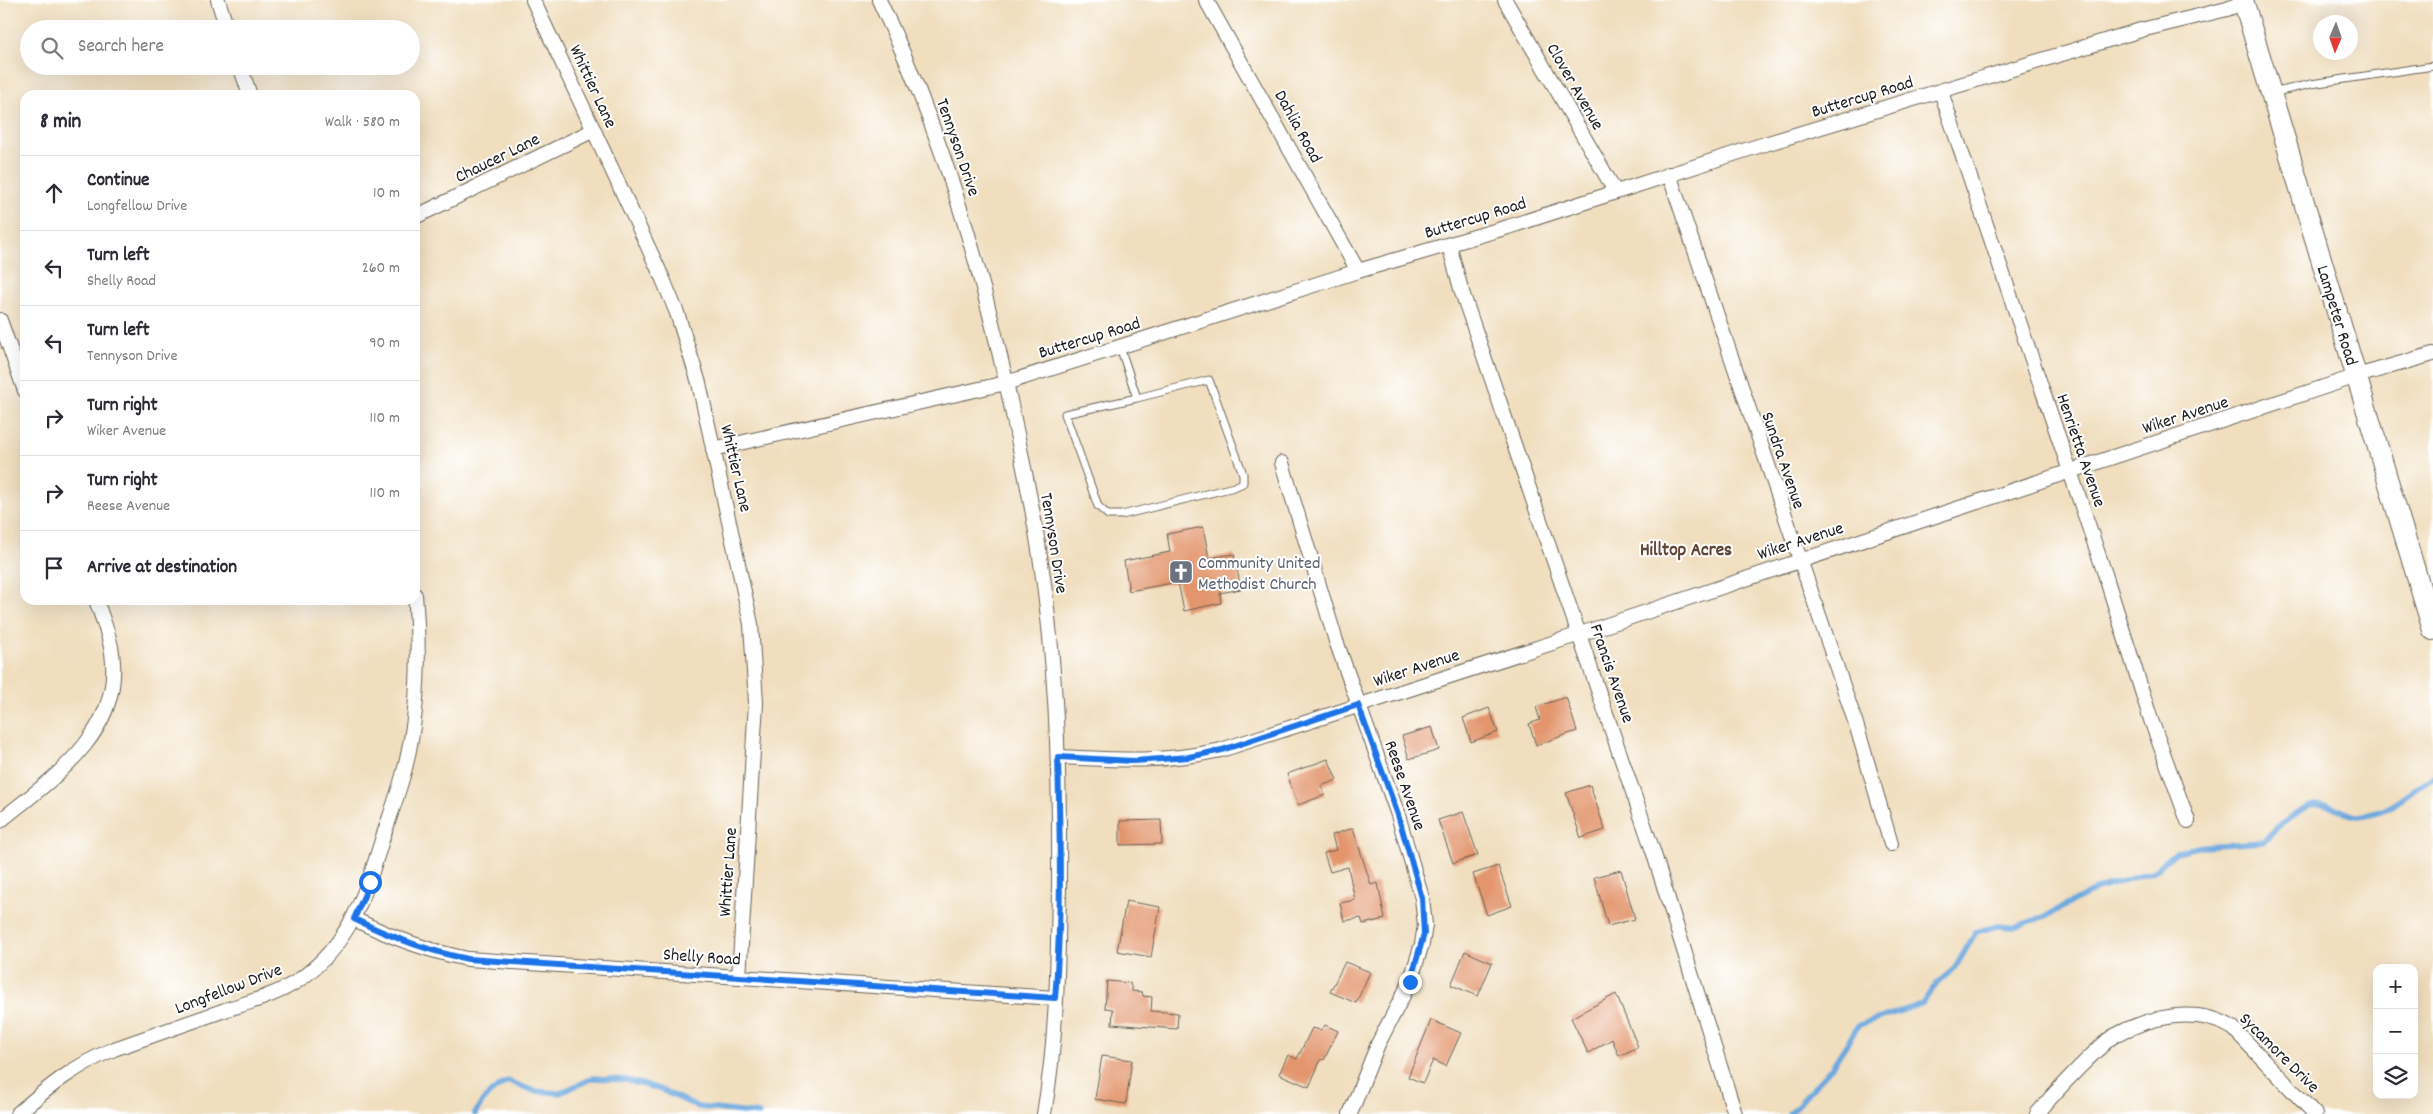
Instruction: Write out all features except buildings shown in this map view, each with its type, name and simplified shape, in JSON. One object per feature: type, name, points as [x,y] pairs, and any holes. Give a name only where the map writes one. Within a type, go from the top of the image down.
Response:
[{"type":"main road","name":"Lampeter Road","points":[[2243,1],[2433,630]]},
{"type":"street","points":[[218,0],[225,20]]},
{"type":"street","name":"Whittier Lane","points":[[532,0],[594,130],[677,313],[699,383],[747,597],[755,656],[756,703],[739,977]]},
{"type":"street","name":"Tennyson Drive","points":[[879,0],[925,104],[940,143],[981,274],[1036,528],[1052,667],[1060,819],[1058,968],[1050,1070],[1044,1114]]},
{"type":"street","name":"Dahlia Road","points":[[1206,0],[1358,271]]},
{"type":"street","name":"Clover Avenue","points":[[1505,0],[1615,191]]},
{"type":"street","name":"Buttercup Road","points":[[713,449],[1006,383],[1358,271],[1449,245],[1669,174],[2141,30],[2226,9],[2243,1]]},
{"type":"street","points":[[243,75],[248,90]]},
{"type":"street","name":"Henrietta Avenue","points":[[1941,92],[2154,727],[2188,821]]},
{"type":"street","name":"Chaucer Lane","points":[[420,216],[594,130]]},
{"type":"street","name":"Sundra Avenue","points":[[1669,174],[1858,733],[1890,844]]},
{"type":"street","name":"Francis Avenue","points":[[1449,245],[1461,289],[1663,882],[1735,1114]]},
{"type":"street","points":[[0,320],[20,361]]},
{"type":"street","name":"Wiker Avenue","points":[[1058,757],[1134,761],[1189,757],[1222,750],[1580,634],[2357,376],[2433,354]]},
{"type":"street","name":"Reese Avenue","points":[[1282,463],[1320,590],[1358,705],[1398,815],[1422,898],[1425,925],[1422,944],[1410,982],[1378,1044],[1350,1114]]},
{"type":"street","points":[[0,821],[83,750],[104,715],[111,692],[113,663],[108,635],[98,605]]},
{"type":"street","name":"Longfellow Drive","points":[[16,1114],[66,1073],[90,1059],[271,995],[298,981],[320,963],[340,942],[354,919],[370,882],[406,764],[416,703],[418,644],[416,605]]},
{"type":"street","name":"Shelly Road","points":[[354,919],[391,937],[438,953],[468,959],[1055,998]]},
{"type":"street","name":"Sycamore Drive","points":[[2036,1114],[2072,1074],[2111,1038],[2160,1018],[2185,1015],[2216,1019],[2233,1028],[2315,1114]]},
{"type":"lane","points":[[2271,93],[2311,84],[2433,66]]},
{"type":"lane","points":[[1120,347],[1138,398]]},
{"type":"lane","points":[[1210,380],[1243,474],[1243,483],[1234,487],[1139,511],[1108,516],[1098,506],[1065,414],[1138,398],[1210,380]]},
{"type":"waterway","points":[[1790,1114],[1831,1068],[1859,1025],[1922,1004],[1936,984],[1955,968],[1976,932],[1997,926],[2014,927],[2046,916],[2095,890],[2154,871],[2176,852],[2203,846],[2263,842],[2285,821],[2303,809],[2313,806],[2322,804],[2331,806],[2355,816],[2374,813],[2390,807],[2433,777]]},
{"type":"waterway","points":[[475,1114],[488,1095],[508,1081],[534,1091],[560,1093],[593,1078],[626,1080],[659,1089],[698,1107],[759,1114]]},
{"type":"place","name":"Community United Methodist Church","points":[[1181,572]]},
{"type":"district","name":"Hilltop Acres","points":[[1686,548]]},
{"type":"route","points":[[370,882],[354,919],[391,937],[438,953],[468,959],[1018,994],[1055,998],[1058,968],[1060,819],[1058,757],[1134,761],[1189,757],[1222,750],[1358,705],[1386,778],[1422,898],[1424,934],[1410,982]]}]
